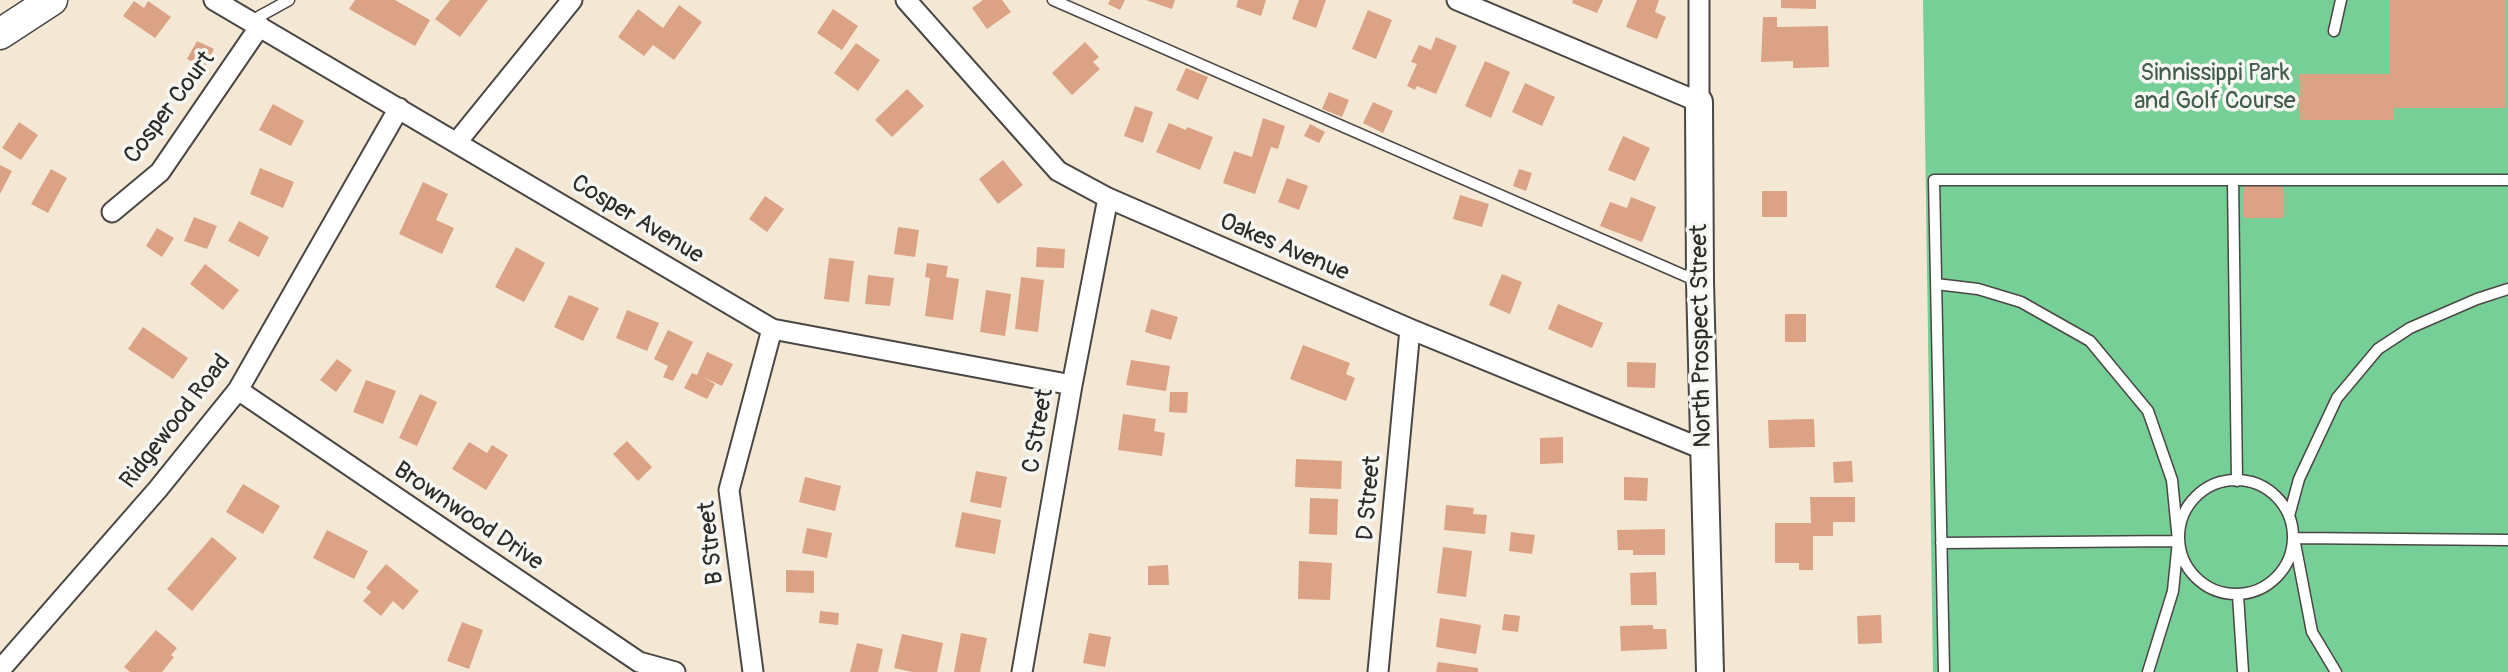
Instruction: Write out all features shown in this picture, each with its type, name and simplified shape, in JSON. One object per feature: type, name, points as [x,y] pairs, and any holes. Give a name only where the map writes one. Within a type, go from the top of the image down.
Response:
[{"type":"main road","points":[[0,34],[52,0]]},
{"type":"street","name":"Cosper Avenue","points":[[214,0],[772,329],[1072,385]]},
{"type":"street","points":[[457,142],[572,0]]},
{"type":"street","name":"Oakes Avenue","points":[[906,0],[1058,171],[1108,198],[1410,329],[1705,450]]},
{"type":"street","points":[[1457,0],[1699,102]]},
{"type":"street","name":"North Prospect Street","points":[[1699,0],[1700,282],[1710,672]]},
{"type":"street","name":"Cosper Court","points":[[112,212],[160,172],[255,24]]},
{"type":"street","name":"Ridgewood Road","points":[[0,670],[158,489],[238,390],[399,108]]},
{"type":"street","name":"C Street","points":[[1022,672],[1108,198]]},
{"type":"street","name":"B Street","points":[[752,672],[730,490],[772,329]]},
{"type":"street","name":"D Street","points":[[1378,672],[1410,329]]},
{"type":"street","name":"Brownwood Drive","points":[[238,390],[639,662],[675,672]]},
{"type":"lane","points":[[255,24],[289,0]]},
{"type":"lane","points":[[1053,0],[1700,282]]},
{"type":"lane","points":[[2334,31],[2340,0]]},
{"type":"lane","points":[[1944,672],[1934,180],[2508,180]]},
{"type":"lane","points":[[2233,180],[2237,481]]},
{"type":"lane","points":[[1936,284],[1978,289],[2021,302],[2090,341],[2148,411],[2172,480],[2178,541],[2183,561],[2201,583],[2223,593],[2251,593],[2276,579],[2290,557],[2294,538]]},
{"type":"lane","points":[[2290,516],[2299,479],[2337,398],[2378,349],[2410,328],[2477,299],[2508,289]]},
{"type":"lane","points":[[2148,672],[2174,591],[2180,521],[2184,511],[2196,495],[2210,486],[2229,480],[2249,482],[2268,489],[2279,499],[2290,516],[2312,632],[2336,672]]},
{"type":"lane","points":[[2294,538],[2508,540]]},
{"type":"lane","points":[[1941,542],[2178,541]]},
{"type":"lane","points":[[2238,595],[2243,672]]},
{"type":"green space","name":"Sinnissippi Park and Golf Course","points":[[1923,0],[2508,0],[2508,672],[1933,672]]},
{"type":"building","points":[[355,0],[395,0],[430,20],[415,46],[349,9]]},
{"type":"building","points":[[450,0],[488,0],[460,37],[435,19]]},
{"type":"building","points":[[983,0],[1002,0],[1011,12],[987,29],[972,8]]},
{"type":"building","points":[[1110,0],[1125,0],[1120,10],[1108,4]]},
{"type":"building","points":[[1146,0],[1175,0],[1172,9]]},
{"type":"building","points":[[1238,0],[1266,0],[1261,16],[1236,7]]},
{"type":"building","points":[[1299,0],[1326,0],[1316,28],[1292,19]]},
{"type":"building","points":[[1573,0],[1603,0],[1597,13],[1572,3]]},
{"type":"building","points":[[1637,0],[1659,0],[1655,12],[1666,17],[1657,39],[1626,27]]},
{"type":"building","points":[[1781,0],[1816,0],[1816,9],[1781,8]]},
{"type":"building","points":[[2390,0],[2506,0],[2506,108],[2394,108],[2394,120],[2299,120],[2299,74],[2390,74]]},
{"type":"building","points":[[134,1],[144,8],[148,1],[171,17],[155,38],[123,16]]},
{"type":"building","points":[[679,5],[702,22],[674,60],[653,45],[644,56],[618,37],[638,9],[663,28]]},
{"type":"building","points":[[833,9],[858,26],[842,50],[817,33]]},
{"type":"building","points":[[1368,10],[1392,20],[1376,59],[1352,49]]},
{"type":"building","points":[[1763,17],[1777,17],[1777,27],[1828,26],[1829,67],[1793,68],[1793,61],[1761,62]]},
{"type":"building","points":[[1436,37],[1457,46],[1436,94],[1417,86],[1415,90],[1407,86],[1417,64],[1411,62],[1419,45],[1431,50]]},
{"type":"building","points":[[197,41],[214,49],[204,68],[187,59]]},
{"type":"building","points":[[1085,42],[1099,57],[1093,62],[1100,69],[1072,95],[1052,73]]},
{"type":"building","points":[[856,43],[880,60],[858,91],[834,73]]},
{"type":"building","points":[[1485,61],[1510,72],[1491,118],[1465,106]]},
{"type":"building","points":[[1186,68],[1208,77],[1198,100],[1176,90]]},
{"type":"building","points":[[1525,83],[1555,97],[1542,126],[1512,112]]},
{"type":"building","points":[[907,89],[924,106],[892,137],[875,120]]},
{"type":"building","points":[[1329,92],[1349,100],[1342,117],[1322,109]]},
{"type":"building","points":[[1373,102],[1393,111],[1383,133],[1363,123]]},
{"type":"building","points":[[273,104],[304,121],[291,146],[259,130]]},
{"type":"building","points":[[1135,106],[1153,112],[1143,143],[1124,136]]},
{"type":"building","points":[[1263,118],[1285,126],[1278,149],[1271,147],[1255,194],[1223,183],[1234,151],[1252,157]]},
{"type":"building","points":[[19,122],[38,135],[21,160],[2,148]]},
{"type":"building","points":[[1169,123],[1213,137],[1200,170],[1156,152]]},
{"type":"building","points":[[1310,124],[1325,132],[1319,143],[1304,136]]},
{"type":"building","points":[[1623,136],[1650,148],[1635,181],[1608,170]]},
{"type":"building","points":[[1003,160],[1023,185],[998,204],[979,179]]},
{"type":"building","points":[[0,165],[12,171],[0,194]]},
{"type":"building","points":[[260,168],[294,182],[283,208],[250,194]]},
{"type":"building","points":[[51,169],[67,178],[48,213],[31,204]]},
{"type":"building","points":[[1519,169],[1532,173],[1526,191],[1513,186]]},
{"type":"building","points":[[1287,178],[1308,186],[1299,210],[1278,202]]},
{"type":"building","points":[[423,182],[448,194],[436,220],[454,228],[442,254],[399,234]]},
{"type":"building","points":[[2244,185],[2283,185],[2283,218],[2244,218]]},
{"type":"building","points":[[1762,191],[1787,191],[1787,217],[1762,217]]},
{"type":"building","points":[[1460,195],[1489,204],[1482,227],[1453,219]]},
{"type":"building","points":[[765,196],[784,209],[767,232],[749,219]]},
{"type":"building","points":[[1631,197],[1656,207],[1642,242],[1600,226],[1610,202],[1627,208]]},
{"type":"building","points":[[194,217],[217,226],[207,249],[184,241]]},
{"type":"building","points":[[239,221],[269,237],[259,257],[228,241]]},
{"type":"building","points":[[898,227],[919,230],[915,257],[894,254]]},
{"type":"building","points":[[157,228],[174,238],[162,257],[146,246]]},
{"type":"building","points":[[516,247],[545,263],[524,302],[495,287]]},
{"type":"building","points":[[1037,247],[1065,249],[1064,268],[1036,267]]},
{"type":"building","points":[[829,258],[854,261],[849,302],[824,299]]},
{"type":"building","points":[[927,263],[948,266],[946,277],[959,279],[953,320],[925,316],[930,278],[925,277]]},
{"type":"building","points":[[205,264],[239,290],[223,310],[190,284]]},
{"type":"building","points":[[1502,274],[1522,282],[1510,314],[1489,305]]},
{"type":"building","points":[[868,275],[894,278],[890,306],[865,304]]},
{"type":"building","points":[[1021,277],[1044,280],[1038,332],[1015,329]]},
{"type":"building","points":[[986,290],[1011,294],[1005,336],[980,332]]},
{"type":"building","points":[[569,295],[599,308],[583,341],[554,327]]},
{"type":"building","points":[[1558,304],[1603,323],[1592,348],[1548,329]]},
{"type":"building","points":[[1151,309],[1178,317],[1171,340],[1145,332]]},
{"type":"building","points":[[627,310],[659,323],[647,351],[616,338]]},
{"type":"building","points":[[1785,314],[1806,314],[1806,342],[1785,342]]},
{"type":"building","points":[[143,327],[188,358],[173,379],[128,349]]},
{"type":"building","points":[[668,330],[693,342],[673,381],[663,377],[668,366],[654,359]]},
{"type":"building","points":[[1303,345],[1350,363],[1346,374],[1355,378],[1346,401],[1290,379]]},
{"type":"building","points":[[707,352],[733,364],[722,386],[703,377],[715,384],[707,399],[684,388],[692,373],[697,375]]},
{"type":"building","points":[[337,359],[352,370],[336,392],[320,380]]},
{"type":"building","points":[[1131,360],[1170,366],[1166,391],[1126,385]]},
{"type":"building","points":[[1627,362],[1656,363],[1655,388],[1627,387]]},
{"type":"building","points":[[366,380],[396,391],[383,424],[353,412]]},
{"type":"building","points":[[1170,392],[1188,392],[1187,413],[1169,412]]},
{"type":"building","points":[[420,394],[437,402],[417,446],[399,438]]},
{"type":"building","points":[[1123,414],[1156,419],[1154,431],[1165,433],[1162,456],[1118,450]]},
{"type":"building","points":[[1814,419],[1815,447],[1769,448],[1768,420]]},
{"type":"building","points":[[1563,437],[1563,463],[1540,464],[1540,438]]},
{"type":"building","points":[[627,441],[652,467],[638,481],[613,454]]},
{"type":"building","points":[[469,442],[487,453],[492,445],[508,455],[486,490],[452,469]]},
{"type":"building","points":[[1296,459],[1342,461],[1341,489],[1295,487]]},
{"type":"building","points":[[1852,461],[1853,482],[1834,483],[1833,462]]},
{"type":"building","points":[[976,471],[1007,477],[1001,508],[970,502]]},
{"type":"building","points":[[805,477],[841,486],[835,511],[799,502]]},
{"type":"building","points":[[1624,477],[1648,478],[1647,501],[1624,500]]},
{"type":"building","points":[[243,484],[280,506],[263,534],[226,512]]},
{"type":"building","points":[[1810,497],[1855,497],[1855,522],[1833,522],[1833,536],[1813,536],[1813,570],[1799,570],[1799,563],[1775,563],[1775,523],[1811,523]]},
{"type":"building","points":[[1310,498],[1338,499],[1337,535],[1309,534]]},
{"type":"building","points":[[1446,505],[1474,508],[1473,514],[1487,515],[1485,534],[1444,530]]},
{"type":"building","points":[[962,512],[1001,520],[995,554],[955,547]]},
{"type":"building","points":[[807,528],[832,533],[827,558],[802,553]]},
{"type":"building","points":[[1665,529],[1665,555],[1633,555],[1633,550],[1618,550],[1617,530]]},
{"type":"building","points":[[327,530],[368,551],[354,579],[313,558]]},
{"type":"building","points":[[1511,532],[1535,535],[1532,554],[1509,551]]},
{"type":"building","points":[[212,537],[237,558],[192,611],[167,589]]},
{"type":"building","points":[[1443,547],[1472,551],[1466,597],[1437,593]]},
{"type":"building","points":[[1299,561],[1332,563],[1330,600],[1298,599]]},
{"type":"building","points":[[386,564],[419,591],[403,610],[393,601],[381,616],[363,601],[371,592],[366,588]]},
{"type":"building","points":[[1168,565],[1169,585],[1148,585],[1148,566]]},
{"type":"building","points":[[786,570],[814,571],[814,593],[786,592]]},
{"type":"building","points":[[1656,572],[1657,605],[1631,605],[1630,573]]},
{"type":"building","points":[[820,611],[839,613],[838,625],[819,623]]},
{"type":"building","points":[[1504,614],[1520,616],[1518,632],[1502,630]]},
{"type":"building","points":[[1881,615],[1882,643],[1858,644],[1857,616]]},
{"type":"building","points":[[1440,618],[1481,625],[1476,654],[1436,647]]},
{"type":"building","points":[[462,622],[483,630],[469,669],[447,661]]},
{"type":"building","points":[[1653,625],[1653,629],[1666,629],[1667,649],[1621,651],[1620,626]]},
{"type":"building","points":[[156,630],[177,648],[171,655],[174,657],[162,672],[130,672],[124,667]]},
{"type":"building","points":[[961,633],[987,638],[980,672],[954,672]]},
{"type":"building","points":[[1089,633],[1111,637],[1105,667],[1083,663]]},
{"type":"building","points":[[902,634],[943,643],[937,672],[912,672],[894,668]]},
{"type":"building","points":[[857,643],[883,649],[878,672],[850,672]]},
{"type":"building","points":[[1438,662],[1478,668],[1478,672],[1436,672]]}]
